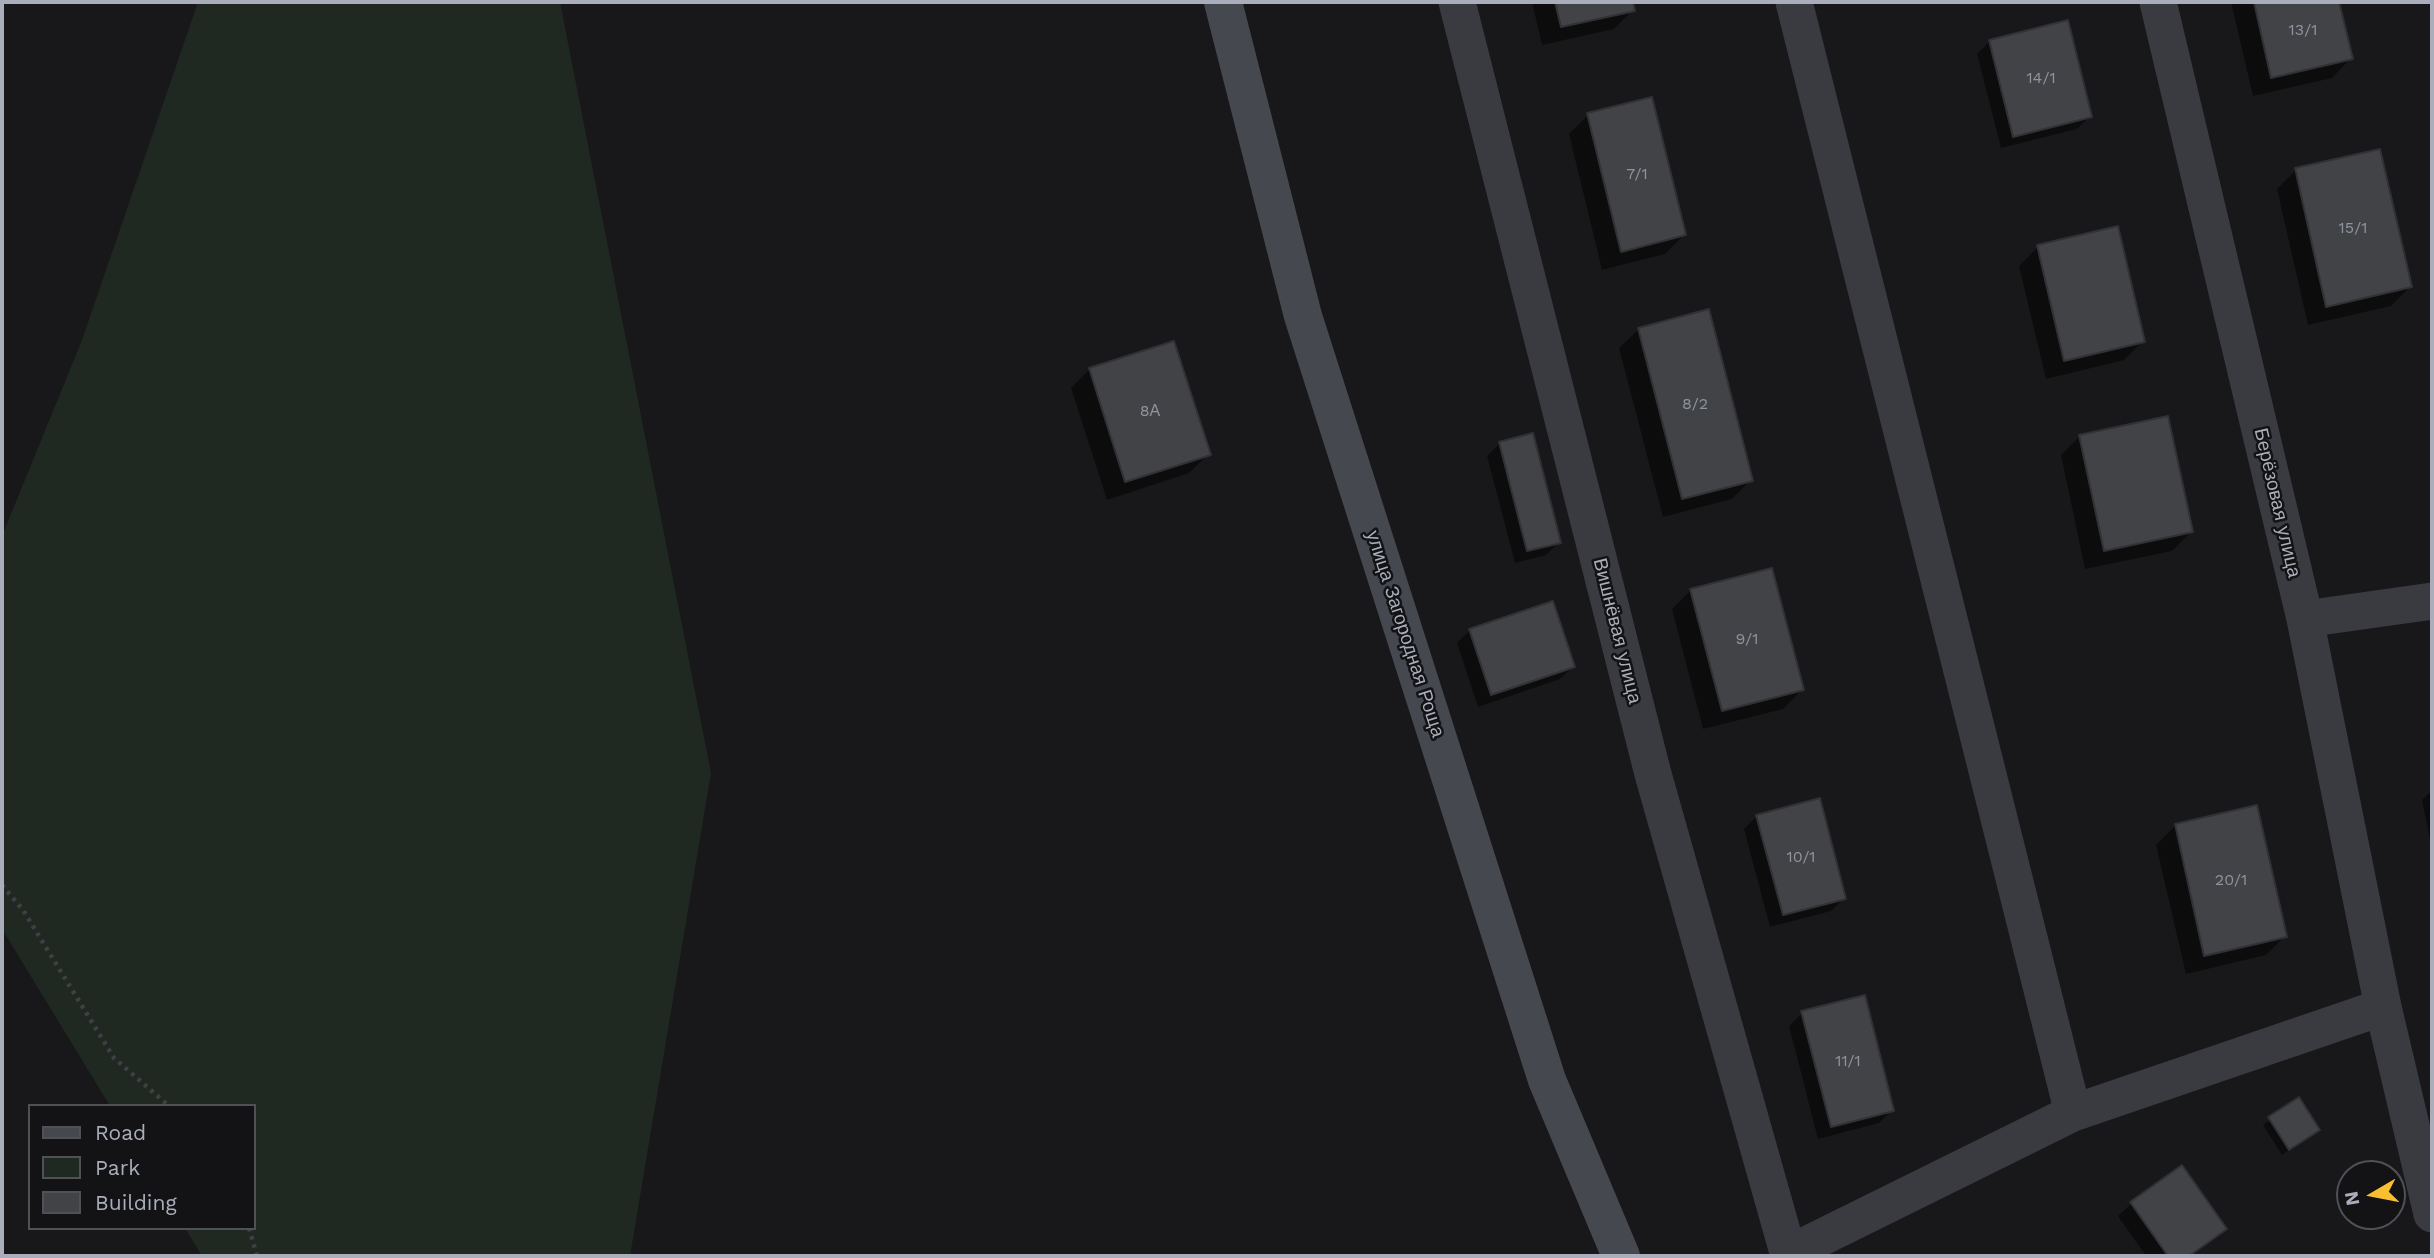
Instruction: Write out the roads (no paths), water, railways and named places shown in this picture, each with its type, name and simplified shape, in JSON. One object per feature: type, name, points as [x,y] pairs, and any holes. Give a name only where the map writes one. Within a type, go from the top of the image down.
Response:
[{"type":"street","name":"улица Загородная Роща","points":[[1223,2],[1303,316],[1547,1080],[1621,1256]]},
{"type":"street","name":"Вишнёвая улица","points":[[1457,2],[1653,774],[1788,1255]]},
{"type":"street","points":[[1794,2],[2073,1113]]},
{"type":"street","name":"Берёзовая улица","points":[[2158,2],[2305,619],[2383,1007],[2432,1214]]},
{"type":"street","points":[[2305,619],[2432,601]]},
{"type":"street","points":[[1788,1255],[2073,1113],[2383,1007]]}]
